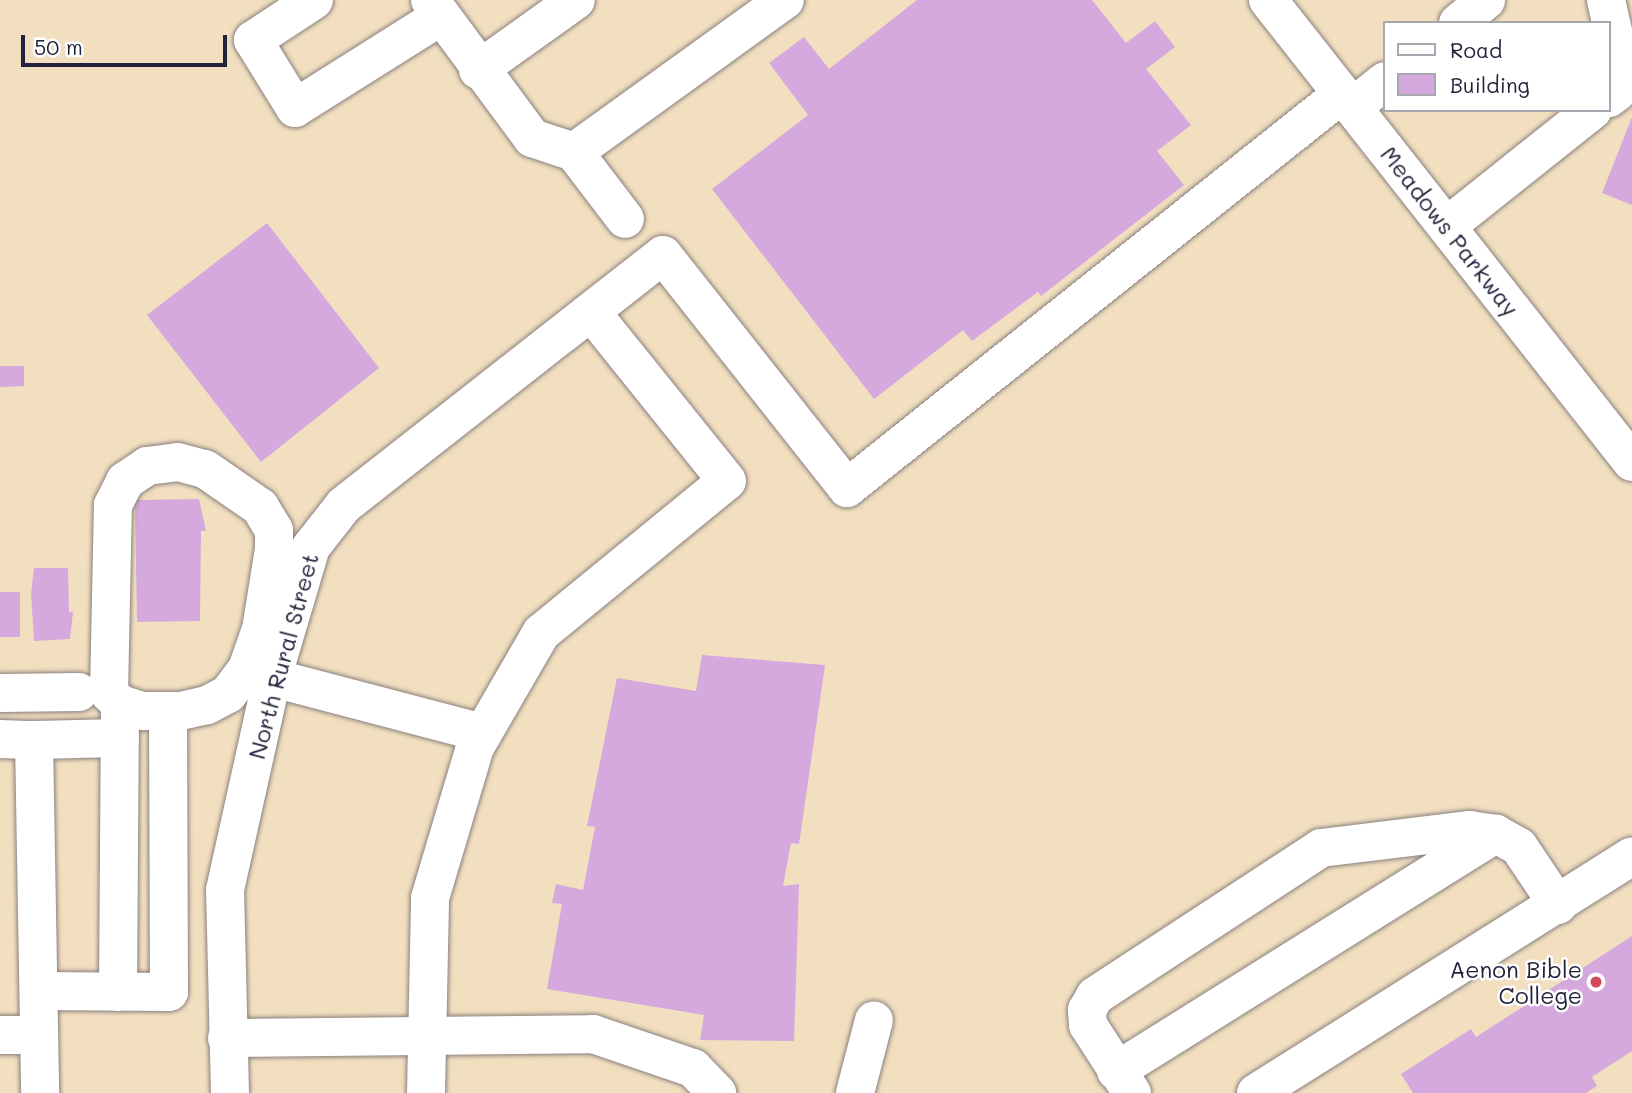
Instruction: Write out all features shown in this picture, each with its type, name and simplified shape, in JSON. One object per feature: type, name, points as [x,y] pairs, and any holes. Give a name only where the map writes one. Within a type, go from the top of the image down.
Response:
[{"type":"street","points":[[314,0],[253,40],[295,108],[435,8],[478,70],[532,138],[574,152],[625,219]]},
{"type":"street","points":[[478,70],[576,0]]},
{"type":"street","points":[[574,152],[785,0]]},
{"type":"street","name":"Meadows Parkway","points":[[1268,0],[1632,462]]},
{"type":"street","points":[[1460,21],[1486,0]]},
{"type":"street","points":[[1606,0],[1611,21]]},
{"type":"street","points":[[1611,22],[1621,66],[1617,92],[1611,96]]},
{"type":"street","points":[[1347,101],[1384,82]]},
{"type":"street","name":"North Rural Street","points":[[230,1093],[225,890],[273,678],[311,547],[344,505],[663,255],[848,488],[1347,101]]},
{"type":"street","points":[[1447,226],[1590,112]]},
{"type":"street","points":[[426,1093],[429,898],[483,733],[541,633],[727,481],[592,313]]},
{"type":"street","points":[[40,1093],[39,991],[17,739],[120,721],[142,711],[167,712],[207,705],[228,694],[247,669],[261,629],[274,549],[274,530],[260,507],[205,469],[178,463],[148,466],[136,473],[125,481],[113,505],[109,693],[120,721],[118,992]]},
{"type":"street","points":[[273,678],[483,733]]},
{"type":"street","points":[[0,692],[79,692]]},
{"type":"street","points":[[39,991],[169,992],[167,712]]},
{"type":"street","points":[[1496,834],[1124,1082],[1088,1025],[1087,1010],[1095,996],[1304,858],[1344,843],[1470,830],[1496,834],[1519,847],[1558,905]]},
{"type":"street","points":[[1265,1091],[1632,856]]},
{"type":"street","points":[[855,1093],[873,1020]]},
{"type":"street","points":[[227,1038],[593,1034],[692,1069],[717,1093]]},
{"type":"street","points":[[0,1035],[39,1035]]},
{"type":"building","points":[[917,0],[1092,0],[1126,43],[1155,21],[1175,47],[1146,69],[1191,125],[1157,151],[1184,185],[1041,296],[1038,292],[972,341],[963,330],[874,399],[712,189],[808,115],[769,63],[804,37],[829,69]]},
{"type":"building","points":[[1632,117],[1632,205],[1602,193]]},
{"type":"building","points":[[267,223],[379,368],[261,462],[147,315]]},
{"type":"building","points":[[0,366],[24,366],[24,386],[0,387]]},
{"type":"building","points":[[199,499],[206,531],[201,531],[200,621],[137,622],[135,500]]},
{"type":"building","points":[[34,568],[68,568],[69,612],[73,612],[70,639],[34,641],[31,594]]},
{"type":"building","points":[[0,592],[20,592],[20,637],[0,637]]},
{"type":"building","points":[[702,655],[825,665],[799,844],[791,843],[783,886],[799,884],[794,1041],[700,1040],[704,1015],[547,989],[562,904],[552,903],[556,884],[583,890],[595,827],[587,826],[617,678],[696,691]]},
{"type":"building","name":"Aenon Bible College","points":[[1632,936],[1632,1051],[1592,1077],[1597,1086],[1586,1093],[1413,1093],[1401,1074],[1471,1029],[1476,1037]]},
{"type":"place","name":"Aenon Bible College","points":[[1596,982]]}]
